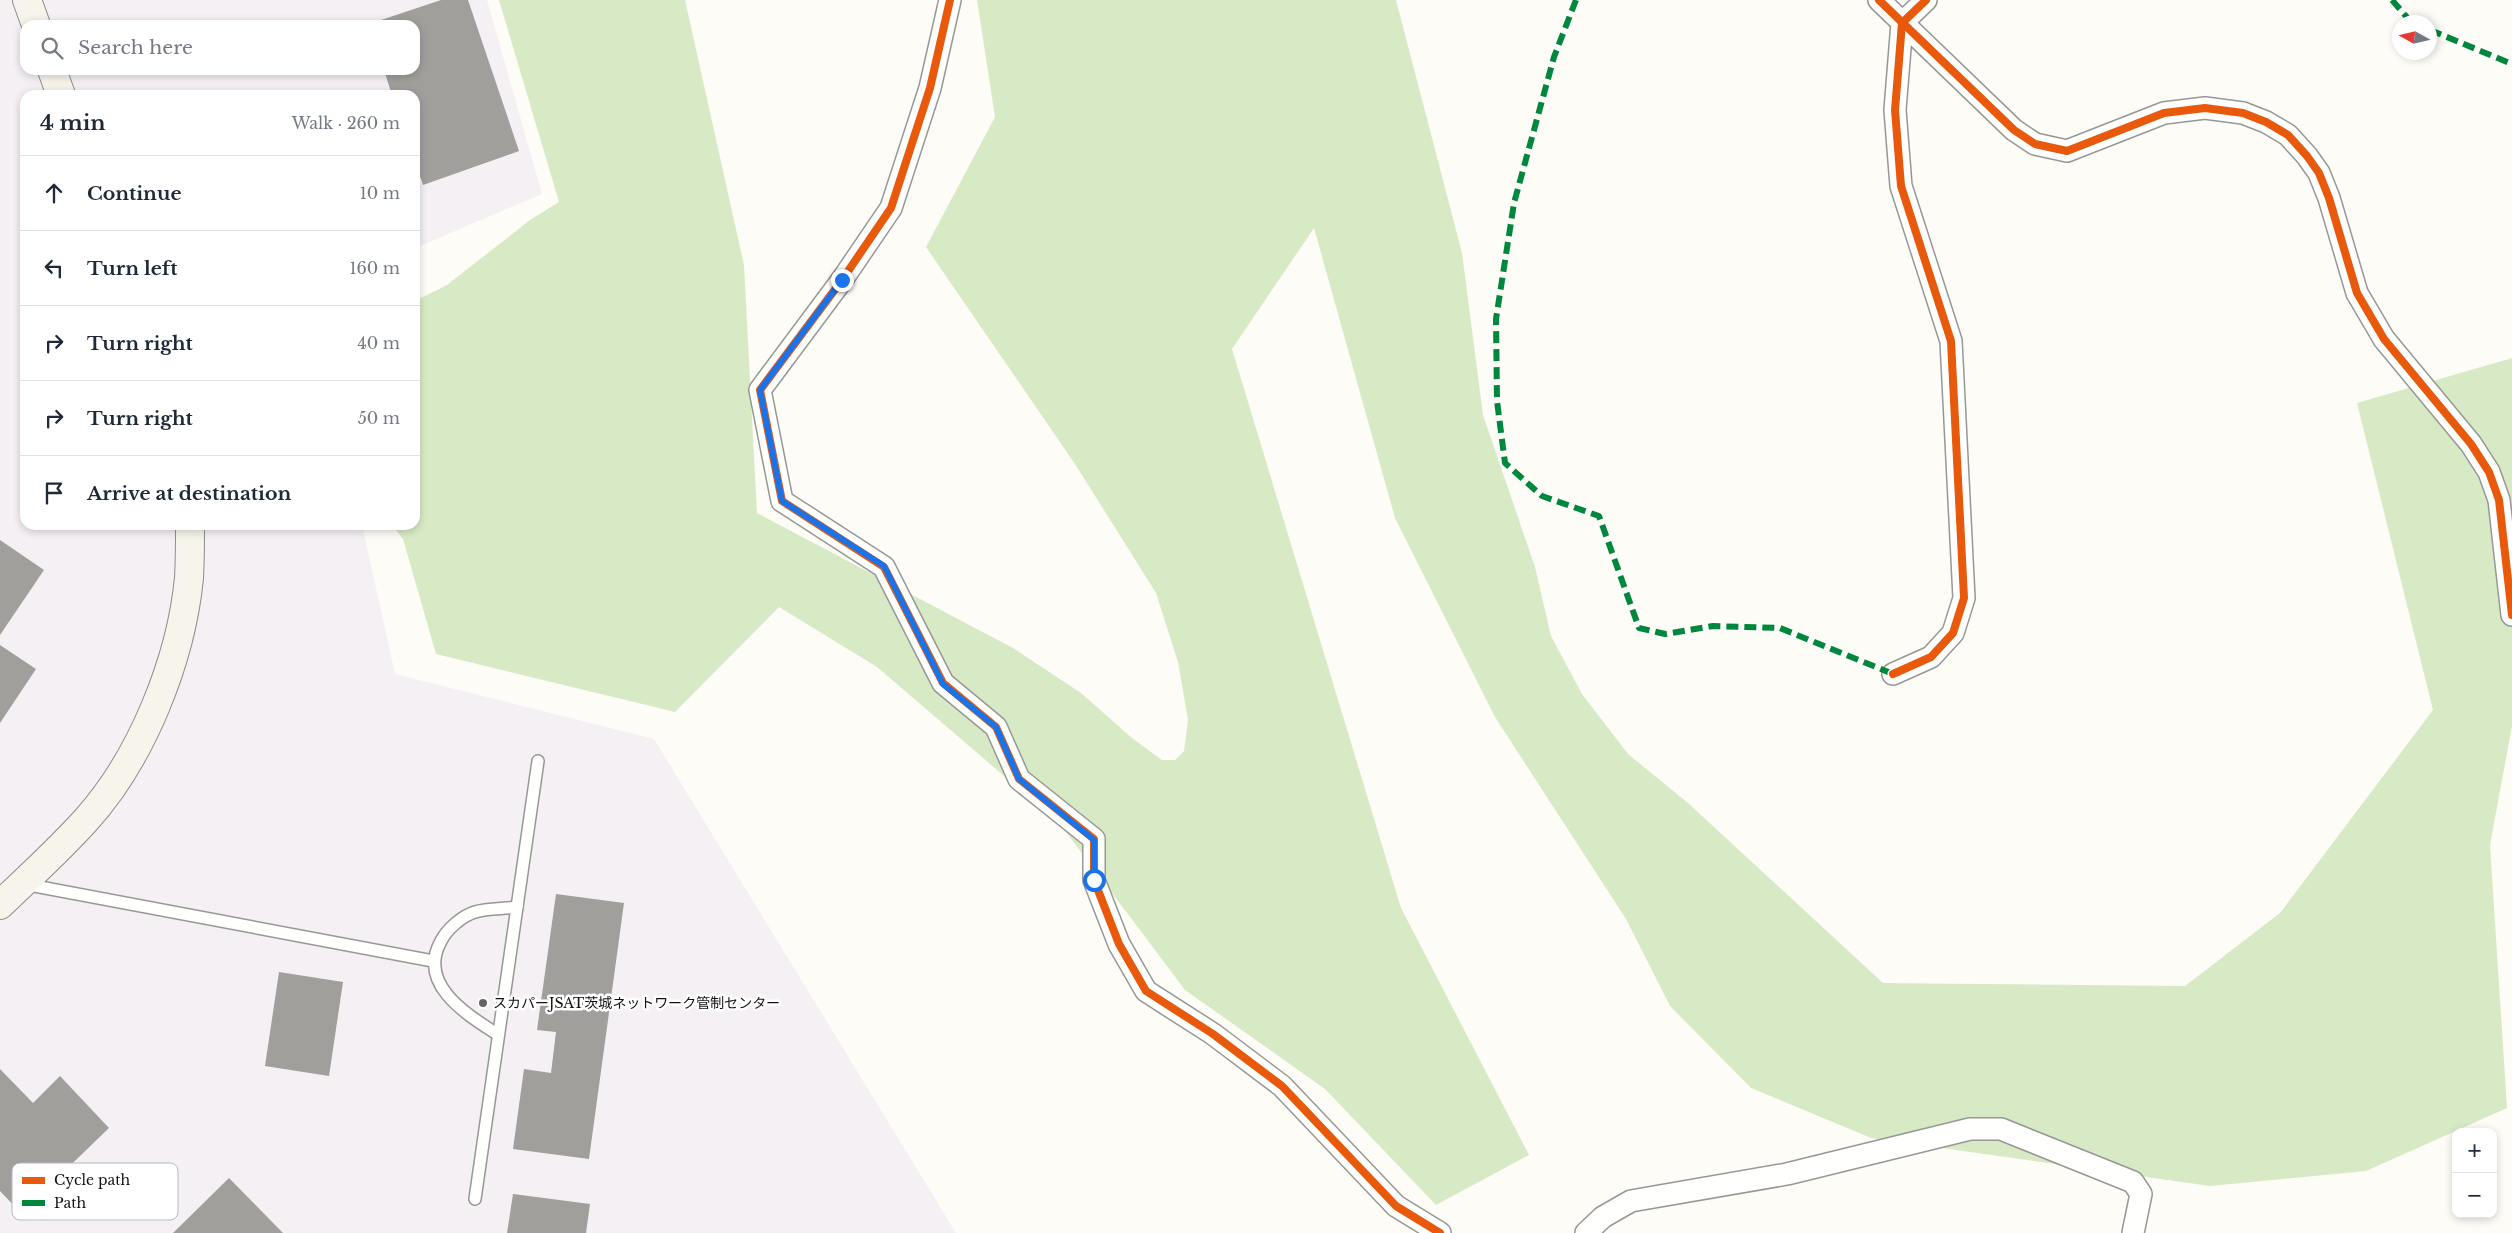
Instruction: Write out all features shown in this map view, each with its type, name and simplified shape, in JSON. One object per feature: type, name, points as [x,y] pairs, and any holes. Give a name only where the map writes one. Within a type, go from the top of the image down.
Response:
[{"type":"street","points":[[27,0],[34,20]]},
{"type":"street","points":[[950,0],[930,88],[891,208],[842,280],[760,390],[782,501],[884,566],[943,684],[996,727],[1019,779],[1094,840],[1094,880],[1119,944],[1146,991],[1213,1034],[1282,1086],[1396,1206],[1440,1233]]},
{"type":"street","points":[[1879,0],[2014,130],[2035,144],[2067,151],[2164,113],[2204,108],[2243,113],[2266,122],[2288,136],[2319,172],[2329,198],[2357,293],[2384,339],[2471,444],[2488,472],[2499,500],[2512,616]]},
{"type":"street","points":[[1893,674],[1931,657],[1953,633],[1964,598],[1951,341],[1901,186],[1896,110],[1902,23],[1926,0]]},
{"type":"street","points":[[54,75],[59,90]]},
{"type":"street","points":[[0,905],[88,819],[122,771],[150,720],[170,669],[181,626],[189,578],[190,530]]},
{"type":"street","points":[[1586,1233],[1603,1217],[1631,1201],[1787,1174],[1970,1129],[2001,1129],[2133,1182],[2141,1194],[2133,1233]]},
{"type":"lane","points":[[475,1199],[497,1034],[538,761]]},
{"type":"lane","points":[[22,884],[433,961]]},
{"type":"lane","points":[[497,1034],[467,1015],[444,992],[436,976],[433,961],[436,948],[444,934],[460,920],[476,912],[517,907]]},
{"type":"shaded area","points":[[0,0],[487,0],[542,194],[420,246],[420,90],[20,90],[20,530],[363,530],[395,674],[654,739],[956,1233],[0,1233]]},
{"type":"green space","points":[[499,0],[685,0],[744,265],[757,513],[1013,648],[1081,693],[1132,738],[1162,760],[1175,760],[1184,751],[1188,720],[1178,662],[1156,593],[1075,464],[926,247],[995,117],[977,0],[1396,0],[1462,253],[1483,415],[1535,567],[1551,636],[1582,694],[1628,754],[1688,803],[1883,983],[2185,986],[2280,913],[2433,710],[2357,403],[2512,358],[2512,726],[2490,845],[2507,1108],[2462,1128],[2452,1128],[2452,1133],[2366,1171],[2210,1186],[1871,1138],[1751,1088],[1670,1006],[1626,919],[1495,717],[1395,518],[1314,228],[1232,349],[1401,908],[1529,1155],[1436,1205],[1325,1089],[1185,990],[1060,824],[877,667],[779,607],[675,712],[436,654],[403,539],[396,530],[420,530],[420,298],[447,285],[530,220],[559,202]]},
{"type":"building","points":[[441,0],[468,0],[519,151],[423,185],[420,176],[420,90],[390,90],[386,75],[420,75],[420,20],[381,20]]},
{"type":"building","points":[[0,540],[44,570],[0,635]]},
{"type":"building","points":[[0,645],[36,669],[0,723]]},
{"type":"building","points":[[556,894],[624,903],[589,1159],[513,1149],[524,1069],[551,1073],[556,1032],[537,1030]]},
{"type":"building","points":[[279,972],[343,982],[329,1076],[265,1066]]},
{"type":"building","points":[[0,1069],[33,1103],[60,1076],[109,1128],[73,1163],[12,1163],[12,1204],[0,1191]]},
{"type":"building","points":[[229,1178],[283,1233],[173,1233]]},
{"type":"building","points":[[513,1194],[590,1204],[586,1233],[507,1233]]},
{"type":"marked path","points":[[1576,0],[1554,57],[1514,203],[1496,319],[1497,401],[1505,463],[1542,496],[1599,516],[1639,628],[1665,634],[1713,626],[1780,628],[1893,674]]},
{"type":"marked path","points":[[2392,0],[2405,15]]},
{"type":"marked path","points":[[2437,33],[2512,64]]},
{"type":"cycle path","points":[[950,0],[930,88],[891,208],[842,280],[760,390],[782,501],[884,567],[943,683],[996,727],[1019,779],[1094,839],[1094,880],[1119,944],[1146,991],[1213,1034],[1282,1086],[1396,1206],[1440,1233]]},
{"type":"cycle path","points":[[1879,0],[2014,130],[2035,144],[2067,151],[2164,113],[2205,108],[2243,113],[2266,122],[2288,135],[2319,173],[2329,198],[2357,293],[2384,339],[2471,444],[2489,472],[2499,500],[2512,615]]},
{"type":"cycle path","points":[[1893,674],[1931,657],[1953,633],[1964,598],[1951,341],[1901,186],[1895,110],[1902,23],[1926,0]]},
{"type":"place","name":"スカパーJSAT茨城ネットワーク管制センター","points":[[483,1003]]},
{"type":"route","points":[[842,280],[760,390],[782,501],[884,566],[943,684],[996,727],[1019,779],[1094,840],[1094,880]]}]
